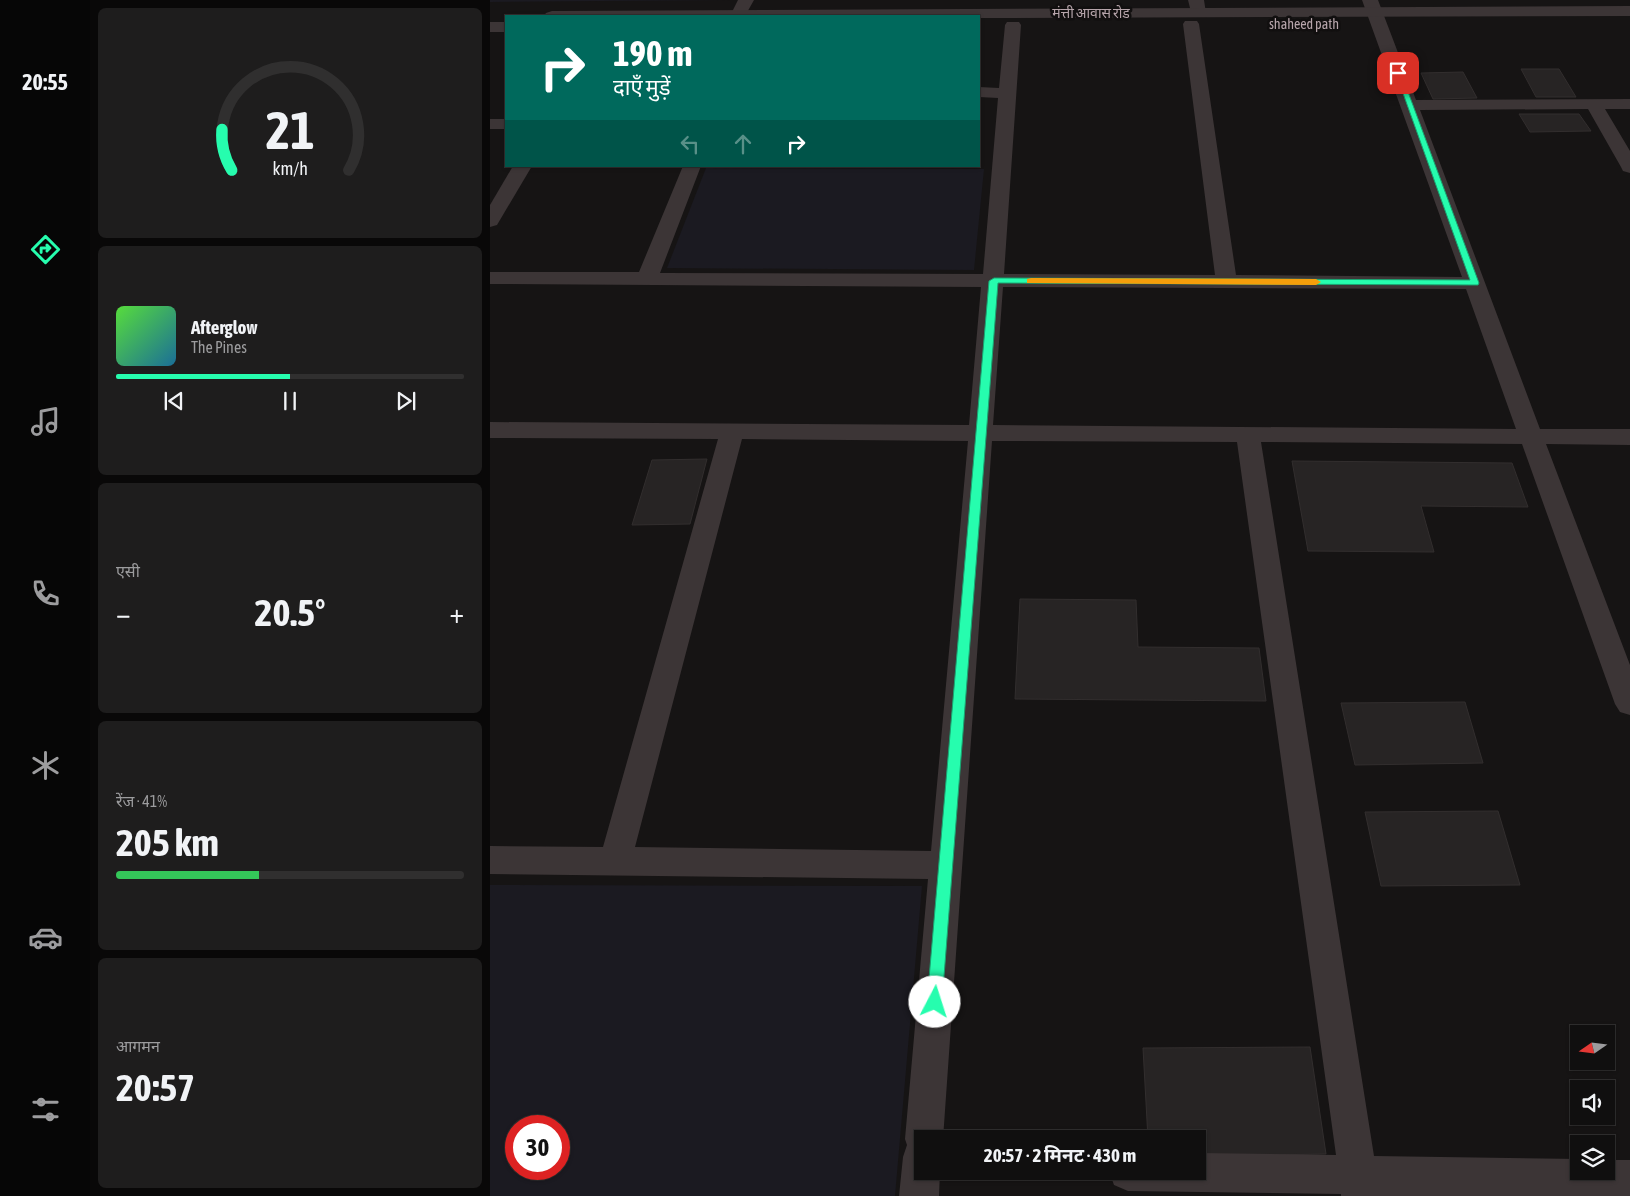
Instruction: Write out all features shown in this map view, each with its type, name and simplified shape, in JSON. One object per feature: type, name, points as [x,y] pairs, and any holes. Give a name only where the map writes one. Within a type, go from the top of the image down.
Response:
[{"type":"street","points":[[739,14],[746,0]]},
{"type":"street","points":[[1195,12],[1226,282]]},
{"type":"street","name":"मंत्ती आवास रोड","points":[[646,15],[1195,12]]},
{"type":"street","name":"shaheed path","points":[[980,25],[1014,25],[1195,12],[1375,12],[1630,24]]},
{"type":"street","points":[[1630,12],[1375,12],[1630,704]]},
{"type":"street","points":[[490,17],[505,17]]},
{"type":"street","points":[[925,1130],[994,281],[995,162],[1008,93],[1014,25]]},
{"type":"street","points":[[490,27],[505,27]]},
{"type":"street","points":[[980,92],[1008,93]]},
{"type":"street","points":[[1410,105],[1630,104]]},
{"type":"street","points":[[1594,105],[1630,167]]},
{"type":"street","points":[[490,124],[505,124]]},
{"type":"street","points":[[490,221],[522,167]]},
{"type":"street","points":[[647,279],[692,167]]},
{"type":"street","points":[[490,278],[1475,283]]},
{"type":"street","points":[[490,430],[1630,437]]},
{"type":"street","points":[[615,861],[732,432]]},
{"type":"street","points":[[1248,435],[1359,1186]]},
{"type":"street","points":[[490,860],[946,865]]},
{"type":"street","points":[[1206,1176],[1359,1186],[1630,1180]]},
{"type":"shaded area","points":[[490,0],[731,0],[490,2]]},
{"type":"shaded area","points":[[706,168],[984,169],[974,270],[667,268]]},
{"type":"shaded area","points":[[490,885],[922,886],[895,1196],[490,1196]]},
{"type":"building","points":[[1521,69],[1559,69],[1576,97],[1536,97]]},
{"type":"building","points":[[1463,72],[1477,98],[1433,99],[1421,73]]},
{"type":"building","points":[[1519,114],[1579,114],[1591,131],[1530,132]]},
{"type":"building","points":[[707,459],[690,524],[632,525],[652,460]]},
{"type":"building","points":[[1292,461],[1512,463],[1528,507],[1421,506],[1434,552],[1308,551]]},
{"type":"building","points":[[1020,599],[1136,600],[1138,647],[1259,648],[1266,701],[1015,699]]},
{"type":"building","points":[[1465,702],[1483,763],[1355,765],[1341,703]]},
{"type":"building","points":[[1498,811],[1520,885],[1381,886],[1365,812]]},
{"type":"building","points":[[1310,1047],[1326,1154],[1206,1156],[1206,1130],[1148,1130],[1143,1048]]},
{"type":"slow traffic","points":[[1031,281],[1316,282]]},
{"type":"route","points":[[935,1002],[994,281],[1475,283],[1398,73]]}]
